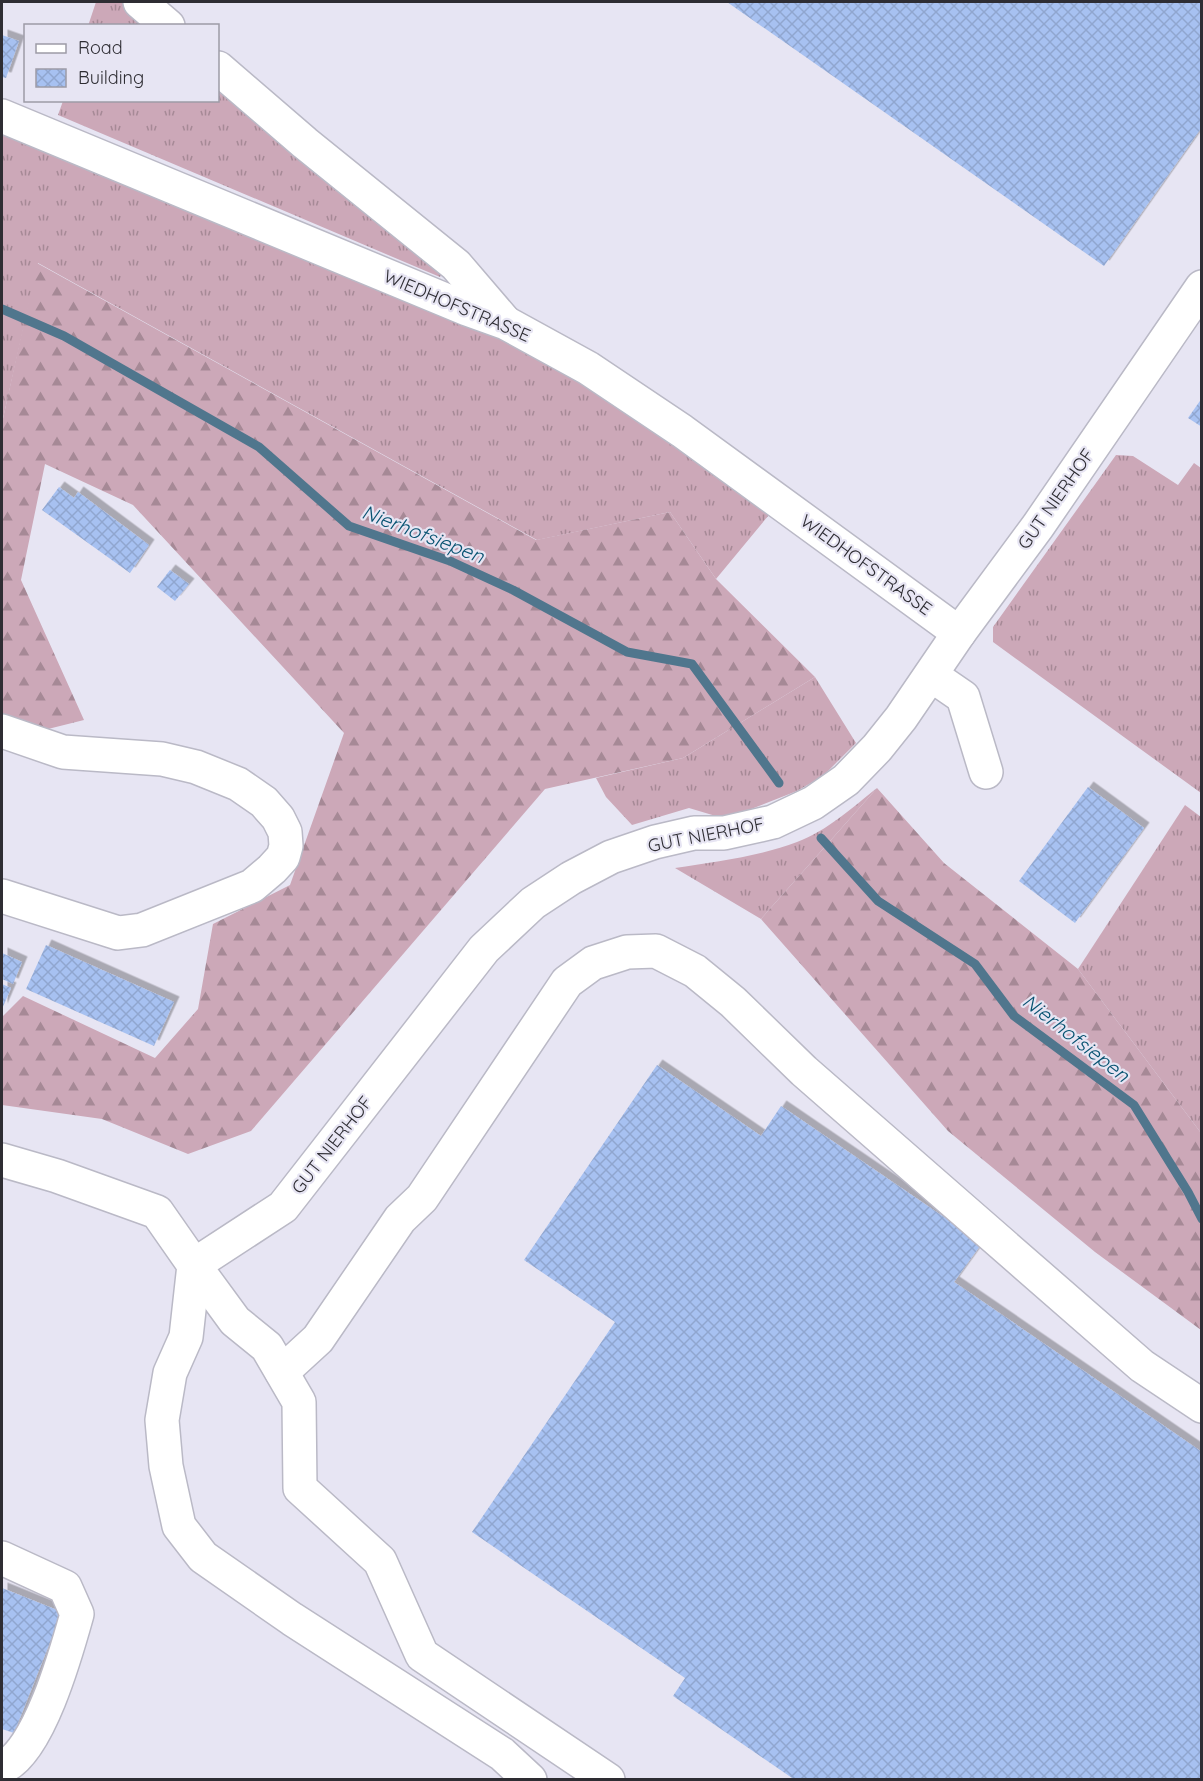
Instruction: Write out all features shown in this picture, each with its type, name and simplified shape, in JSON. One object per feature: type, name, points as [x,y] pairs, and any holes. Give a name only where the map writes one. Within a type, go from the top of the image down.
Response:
[{"type":"street","points":[[140,2],[166,24]]},
{"type":"street","points":[[219,69],[305,143],[456,265],[506,322]]},
{"type":"street","name":"WIEDHOFSTRASSE","points":[[2,116],[456,305],[506,322],[588,368],[682,431],[960,633]]},
{"type":"street","name":"GUT NIERHOF","points":[[194,1265],[284,1207],[484,949],[533,903],[571,878],[611,857],[655,842],[694,833],[724,833],[773,822],[813,803],[846,780],[877,748],[901,718],[1038,525],[1202,287]]},
{"type":"street","points":[[931,675],[963,697],[986,772]]},
{"type":"street","points":[[2,731],[63,752],[162,759],[196,767],[238,784],[264,802],[278,818],[285,832],[286,846],[283,857],[252,886],[142,930],[118,933],[2,896]]},
{"type":"street","points":[[282,1372],[318,1339],[400,1219],[422,1198],[567,982],[593,963],[627,952],[656,951],[694,971],[733,1002],[804,1071],[1142,1366],[1202,1406]]},
{"type":"street","points":[[2,1160],[57,1176],[157,1212],[235,1321],[267,1347],[282,1372],[299,1402],[300,1488],[380,1561],[422,1655],[608,1779]]},
{"type":"street","points":[[194,1265],[186,1337],[170,1373],[162,1420],[166,1466],[179,1526],[203,1557],[292,1619],[502,1754],[530,1779]]},
{"type":"street","points":[[2,1558],[64,1587],[77,1614],[64,1664],[37,1729],[10,1765],[2,1767]]},
{"type":"green space","points":[[96,2],[122,2],[149,24],[89,24]]},
{"type":"green space","points":[[219,83],[443,272],[440,277],[58,115],[63,102],[219,102]]},
{"type":"green space","points":[[2,128],[524,344],[773,510],[716,579],[670,512],[537,540],[38,263],[2,423]]},
{"type":"green space","points":[[37,263],[536,540],[670,512],[716,579],[815,677],[683,758],[545,789],[251,1131],[188,1154],[102,1119],[2,1105],[2,1017],[23,996],[155,1058],[198,1009],[213,924],[290,885],[344,733],[133,505],[45,464],[21,580],[84,720],[28,734],[2,713],[2,423]]},
{"type":"green space","points":[[1116,455],[1133,456],[1178,485],[1194,463],[1201,468],[1201,793],[993,642],[993,627]]},
{"type":"green space","points":[[815,677],[856,743],[823,776],[797,791],[736,815],[719,817],[689,808],[632,825],[606,797],[596,778],[683,758]]},
{"type":"green space","points":[[877,788],[761,919],[675,868],[753,855],[797,842],[829,825]]},
{"type":"green space","points":[[877,788],[944,863],[1078,969],[1201,1133],[1201,1330],[1095,1252],[948,1131],[761,919]]},
{"type":"green space","points":[[1185,805],[1201,817],[1201,1133],[1078,969]]},
{"type":"building","points":[[727,2],[1202,2],[1202,127],[1104,266]]},
{"type":"building","points":[[2,35],[19,41],[6,78],[2,77]]},
{"type":"building","points":[[1202,398],[1202,427],[1188,418]]},
{"type":"building","points":[[59,487],[74,498],[78,492],[149,545],[130,573],[42,510]]},
{"type":"building","points":[[170,570],[189,584],[175,601],[157,587]]},
{"type":"building","points":[[1088,787],[1144,828],[1075,923],[1019,881]]},
{"type":"building","points":[[46,945],[174,1002],[154,1046],[26,989]]},
{"type":"building","points":[[2,953],[22,962],[13,984],[2,979]]},
{"type":"building","points":[[2,984],[11,988],[2,1009]]},
{"type":"building","points":[[657,1065],[761,1136],[781,1106],[982,1243],[954,1282],[1202,1452],[1202,1780],[795,1780],[673,1696],[685,1678],[472,1532],[615,1322],[524,1260]]},
{"type":"building","points":[[2,1588],[62,1612],[14,1733],[2,1729]]},
{"type":"waterway","name":"Nierhofsiepen","points":[[2,309],[64,336],[259,447],[349,526],[450,561],[513,590],[627,652],[692,664],[779,783]]},
{"type":"waterway","name":"Nierhofsiepen","points":[[821,838],[878,901],[975,964],[1014,1016],[1134,1105],[1188,1192],[1202,1219]]}]
